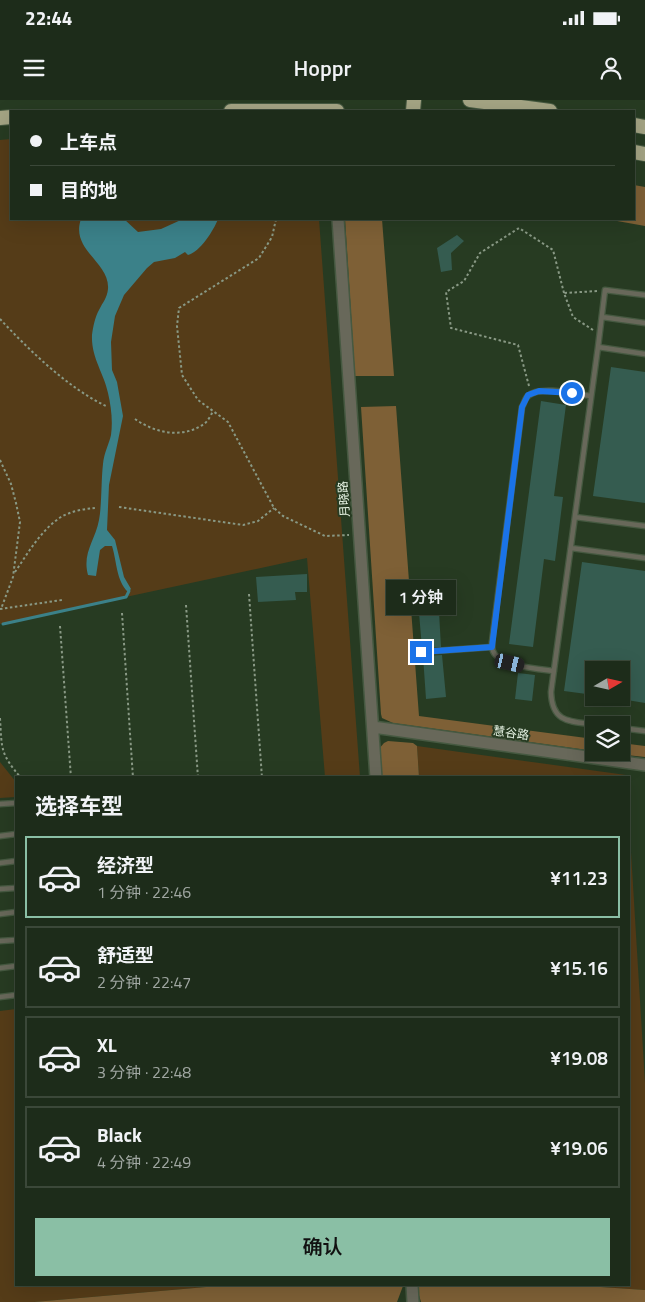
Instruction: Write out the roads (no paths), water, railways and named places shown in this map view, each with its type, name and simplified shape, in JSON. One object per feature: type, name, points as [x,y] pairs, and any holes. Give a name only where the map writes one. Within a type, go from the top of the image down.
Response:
[{"type":"highway","points":[[470,100],[543,110]]},
{"type":"highway","points":[[265,110],[333,108]]},
{"type":"street","name":"月晓路","points":[[338,220],[376,776]]},
{"type":"street","name":"慧谷路","points":[[373,727],[645,765]]},
{"type":"street","points":[[412,1286],[413,1302]]},
{"type":"lane","points":[[585,723],[566,720],[557,715],[551,706],[554,671],[605,290],[645,295]]},
{"type":"lane","points":[[602,317],[645,323]]},
{"type":"lane","points":[[598,347],[645,354]]},
{"type":"lane","points":[[554,671],[500,659],[493,652],[492,647],[522,407],[528,395],[539,391],[552,390],[591,396]]},
{"type":"lane","points":[[575,517],[645,526]]},
{"type":"lane","points":[[571,548],[645,558]]},
{"type":"lane","points":[[421,652],[492,647]]},
{"type":"lane","points":[[630,729],[645,731]]},
{"type":"lane","points":[[0,804],[15,803]]},
{"type":"lane","points":[[0,836],[15,834]]},
{"type":"lane","points":[[0,863],[15,861]]},
{"type":"lane","points":[[0,889],[15,888]]},
{"type":"lane","points":[[0,914],[15,912]]},
{"type":"lane","points":[[0,941],[15,940]]},
{"type":"lane","points":[[0,968],[15,966]]},
{"type":"lane","points":[[0,997],[15,995]]},
{"type":"water","points":[[81,220],[125,220],[138,232],[161,229],[181,220],[218,220],[206,240],[193,253],[188,255],[185,252],[175,258],[154,262],[147,268],[124,295],[115,316],[111,342],[112,370],[117,382],[123,416],[109,485],[107,530],[115,540],[124,577],[131,589],[128,592],[121,582],[112,546],[105,546],[100,550],[96,576],[88,575],[88,553],[99,520],[104,456],[111,435],[112,419],[108,393],[92,343],[95,319],[108,289],[107,280],[103,271],[85,248],[79,230]]},
{"type":"waterway","points":[[3,624],[126,597],[129,591]]}]
